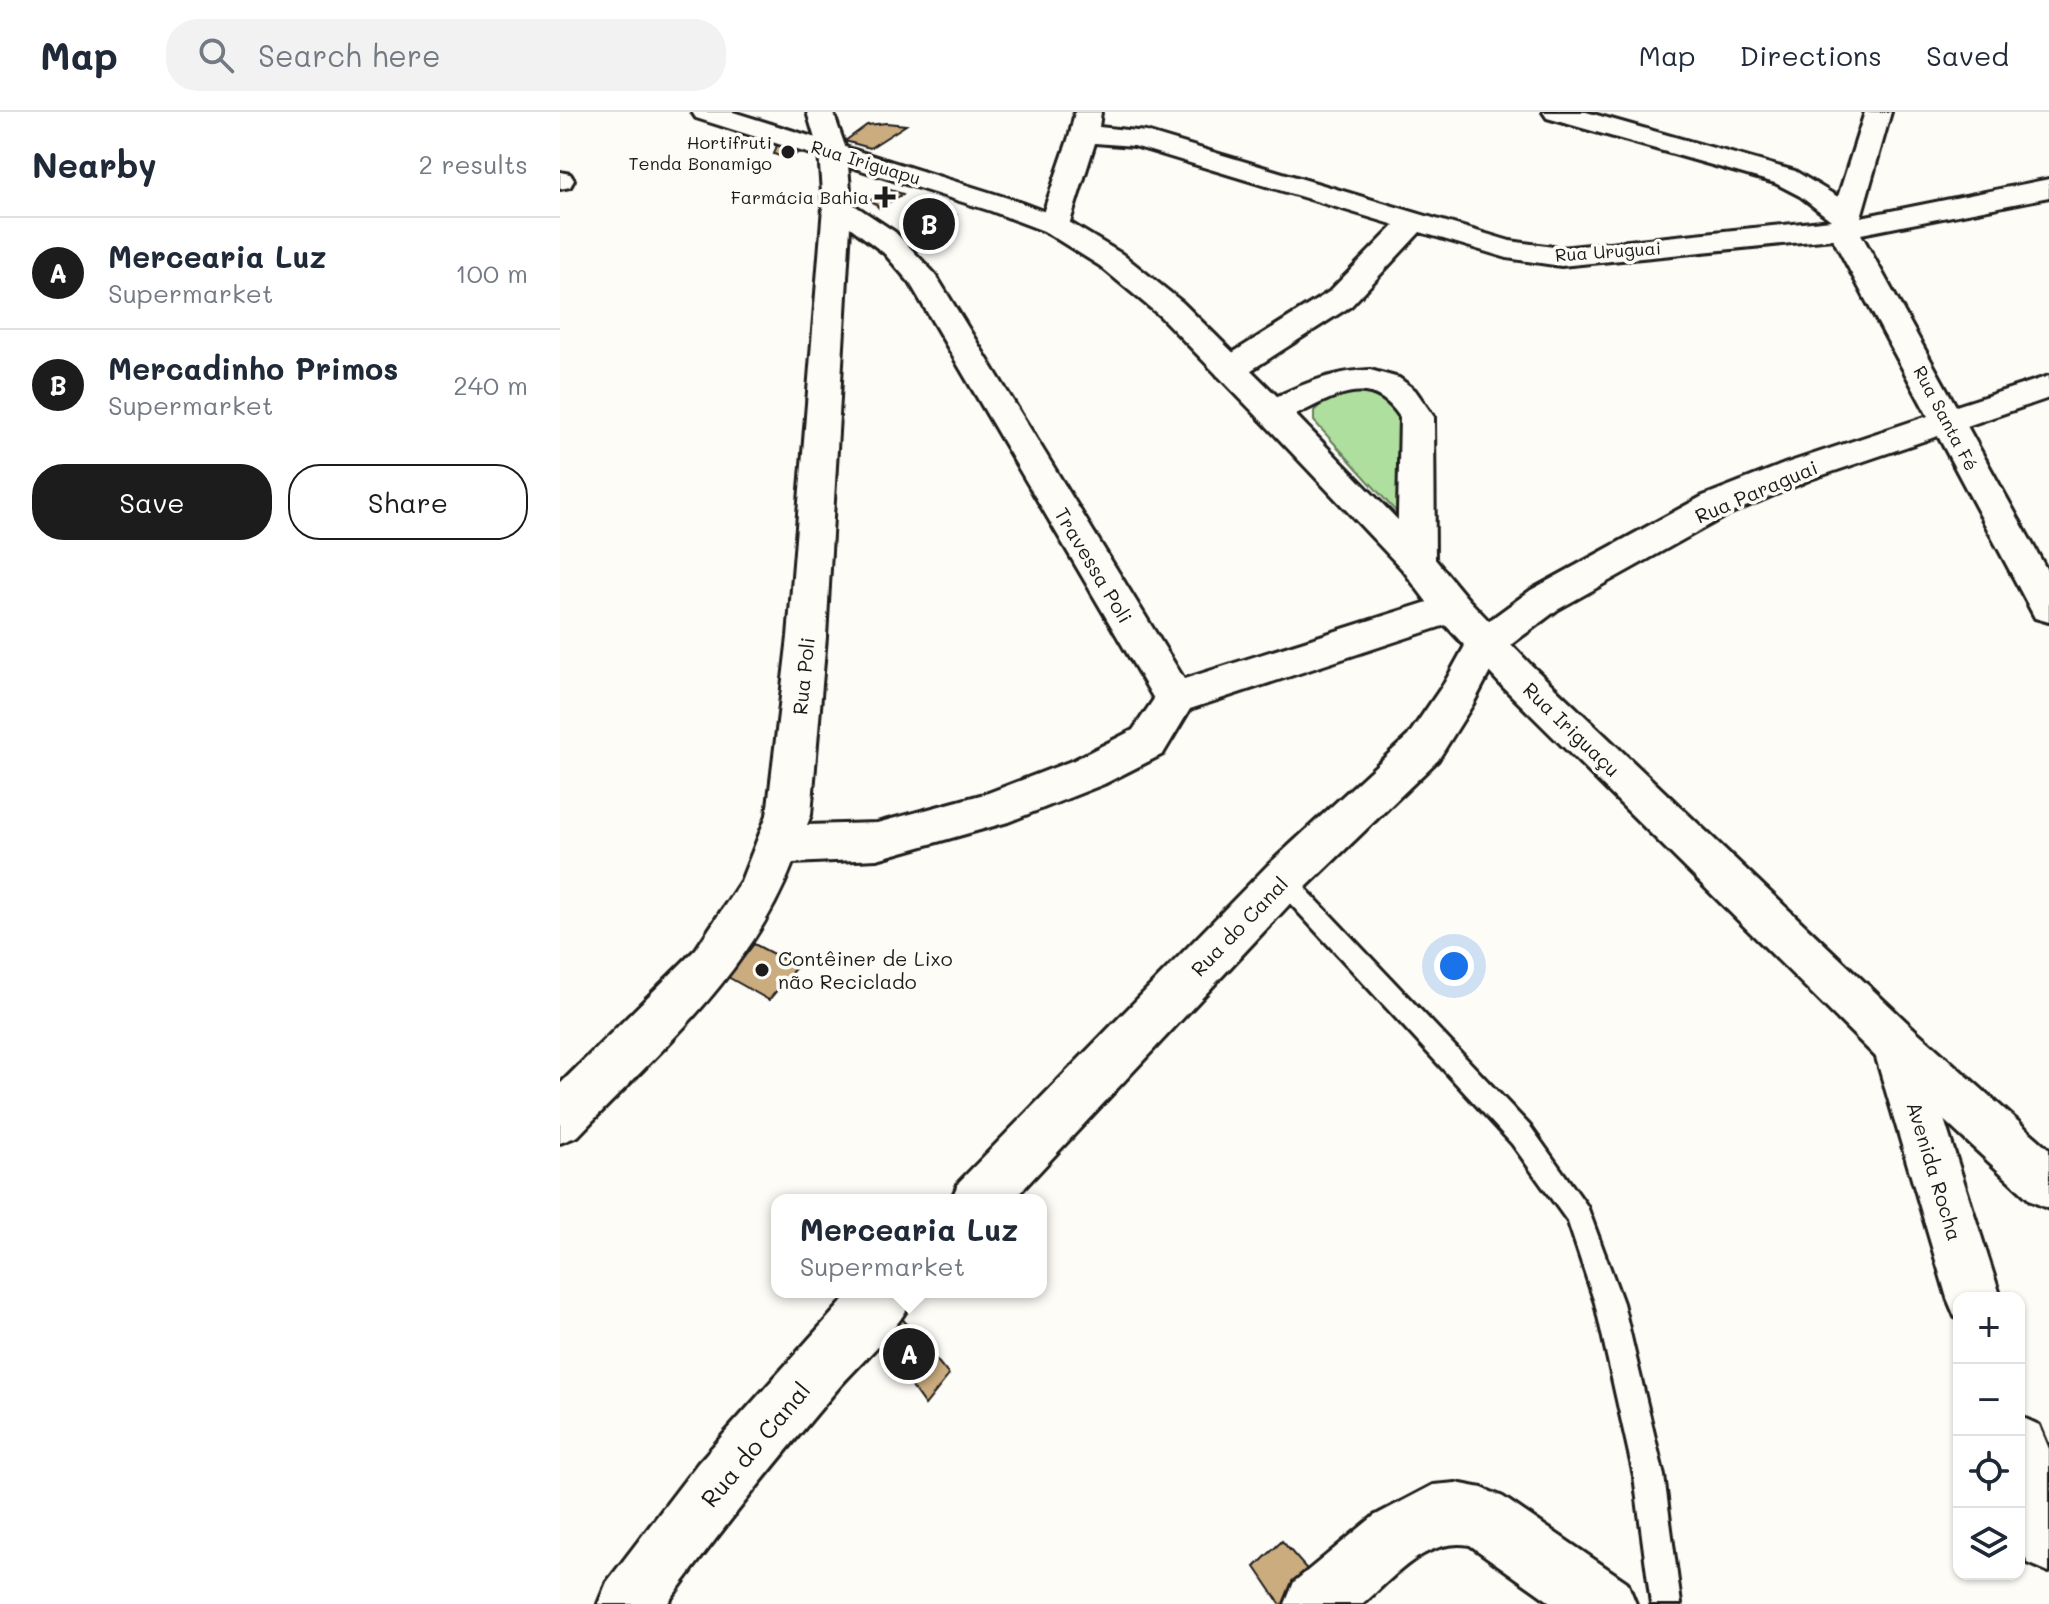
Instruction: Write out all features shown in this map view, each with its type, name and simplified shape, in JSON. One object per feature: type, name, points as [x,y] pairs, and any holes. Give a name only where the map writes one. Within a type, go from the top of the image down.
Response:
[{"type":"street","name":"Rua Iriguapu","points":[[705,112],[1054,225],[1111,260]]},
{"type":"street","name":"Rua Poli","points":[[560,1119],[712,964],[760,890],[789,815],[807,637],[837,207],[833,152],[820,112]]},
{"type":"street","points":[[1556,112],[1773,172],[1810,190],[1844,223],[1878,112]]},
{"type":"street","points":[[1054,225],[1086,123]]},
{"type":"street","name":"Rua Uruguai","points":[[1086,123],[1413,223],[1507,249],[1561,257],[1844,223],[2049,188]]},
{"type":"street","name":"Travessa Poli","points":[[837,207],[885,235],[924,280],[1174,698]]},
{"type":"street","points":[[1230,369],[1340,299],[1413,223]]},
{"type":"street","name":"Rua Santa Fé","points":[[1844,223],[2049,608]]},
{"type":"street","name":"Rua Iriguaçu","points":[[1111,260],[1171,309],[1273,412],[1416,561],[1486,643],[1896,1044],[2049,1183]]},
{"type":"street","points":[[1273,412],[1347,380],[1382,382],[1407,396],[1417,417],[1416,561]]},
{"type":"street","name":"Rua Paraguai","points":[[1486,643],[1544,600],[1716,505],[1799,471],[2049,387]]},
{"type":"street","points":[[779,845],[877,841],[993,809],[1089,772],[1148,742],[1165,719],[1174,698],[1453,608]]},
{"type":"street","name":"Rua do Canal","points":[[983,1194],[1283,880],[1423,748],[1453,703],[1486,643]]},
{"type":"street","name":"Avenida Rocha","points":[[1896,1044],[1972,1292]]},
{"type":"street","name":"Rua do Canal","points":[[629,1604],[719,1484],[883,1298]]},
{"type":"street","points":[[2025,1464],[2049,1542]]},
{"type":"street","points":[[1316,1604],[1395,1537],[1433,1515],[1456,1513],[1482,1518],[1605,1604]]},
{"type":"lane","points":[[1283,880],[1521,1135],[1578,1215],[1609,1303],[1649,1476],[1666,1604]]},
{"type":"green space","points":[[1352,389],[1373,390],[1397,405],[1406,515],[1399,515],[1314,421],[1314,411],[1330,395]]},
{"type":"building","points":[[867,125],[906,125],[870,148],[845,141]]},
{"type":"building","points":[[777,145],[805,148],[789,159],[774,154]]},
{"type":"building","points":[[887,189],[903,194],[879,208],[871,200]]},
{"type":"building","points":[[938,208],[956,215],[916,246],[903,232]]},
{"type":"building","points":[[754,944],[797,966],[769,1000],[728,977]]},
{"type":"building","points":[[891,1305],[949,1375],[925,1405],[871,1330]]},
{"type":"building","points":[[1282,1541],[1312,1575],[1289,1604],[1280,1604],[1255,1567]]},
{"type":"place","name":"Hortifruti Tenda Bonamigo","points":[[788,152]]},
{"type":"place","name":"Farmácia Bahia","points":[[885,197]]},
{"type":"place","name":"Mercadinho Primos","points":[[929,224]]},
{"type":"place","name":"Contêiner de Lixo não Reciclado","points":[[762,970]]},
{"type":"place","name":"Mercearia Luz","points":[[909,1354]]}]
